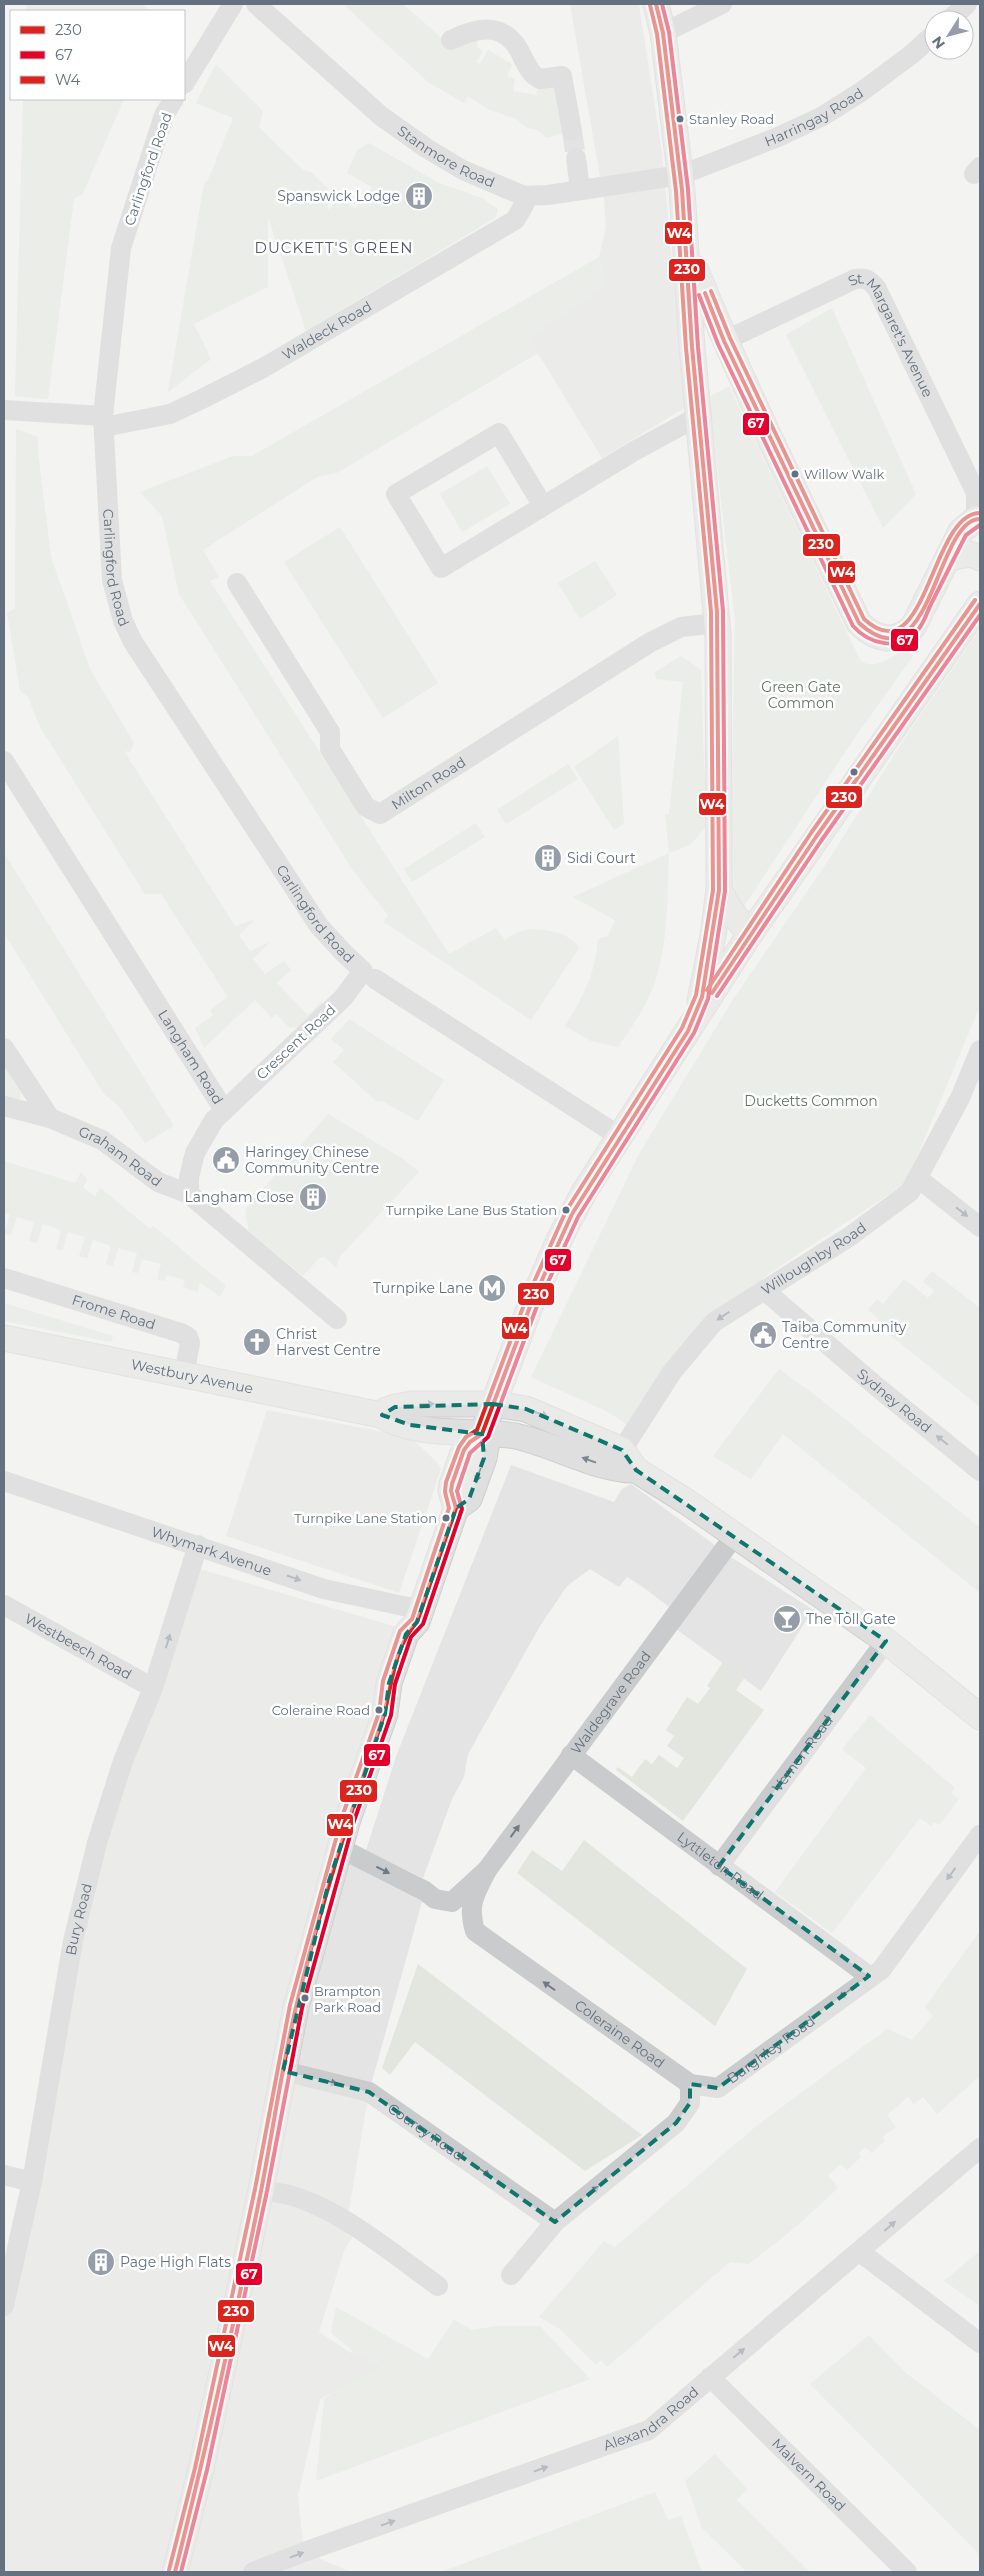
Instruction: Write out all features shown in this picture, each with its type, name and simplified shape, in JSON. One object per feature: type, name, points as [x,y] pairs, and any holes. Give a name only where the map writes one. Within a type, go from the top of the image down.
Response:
[{"type":"main road","points":[[656,4],[663,33],[681,174],[692,347],[717,623],[719,890],[702,998],[688,1031]]},
{"type":"main road","points":[[687,249],[724,341],[859,623],[869,633],[881,638],[893,639],[905,634],[913,627],[961,531],[978,519]]},
{"type":"main road","points":[[692,347],[696,338],[703,333],[711,334],[724,341]]},
{"type":"main road","points":[[948,559],[967,554],[976,554],[980,558]]},
{"type":"main road","points":[[175,2572],[201,2469],[261,2190],[296,2007],[340,1848],[385,1714],[389,1683],[406,1634],[420,1616],[456,1508],[469,1499],[484,1458],[486,1447],[482,1434],[531,1304],[560,1238],[584,1192],[619,1136],[750,934],[980,604]]},
{"type":"main road","points":[[719,890],[730,910],[750,934]]},
{"type":"main road","name":"Westbury Avenue","points":[[4,1338],[382,1415],[386,1419],[410,1425],[450,1432],[482,1434]]},
{"type":"main road","points":[[382,1415],[395,1407],[412,1404],[493,1404],[526,1409],[622,1450],[636,1470],[735,1535],[886,1641],[980,1717]]},
{"type":"main road","points":[[482,1434],[514,1436],[615,1469],[636,1470]]},
{"type":"street","points":[[185,82],[233,4]]},
{"type":"street","name":"Stanmore Road","points":[[256,4],[381,116],[426,148],[463,170],[524,196],[548,195],[681,174]]},
{"type":"street","points":[[663,33],[722,4]]},
{"type":"street","points":[[451,40],[478,29],[498,30],[514,43],[535,76],[540,78],[562,76],[572,131]]},
{"type":"street","name":"Harringay Road","points":[[681,174],[778,137],[821,118],[912,54],[924,43]]},
{"type":"street","name":"Carlingford Road","points":[[173,100],[164,116],[121,248],[103,422],[112,580],[115,599],[126,628],[133,642],[319,926],[342,951],[369,975],[619,1136]]},
{"type":"street","points":[[576,158],[580,189]]},
{"type":"street","name":"Waldeck Road","points":[[4,410],[103,422],[170,414],[263,368],[515,220],[524,205],[524,196]]},
{"type":"street","name":"St. Margaret's Avenue","points":[[724,341],[854,278],[863,277],[871,281],[877,289],[978,491]]},
{"type":"street","points":[[543,506],[499,433],[396,494],[441,568],[636,450],[699,416]]},
{"type":"street","points":[[978,491],[978,519]]},
{"type":"street","name":"Milton Road","points":[[237,583],[330,732],[330,750],[366,807],[380,814],[650,643],[681,627],[717,623]]},
{"type":"street","name":"Langham Road","points":[[4,761],[224,1110],[207,1130],[195,1152],[189,1177],[188,1194]]},
{"type":"street","name":"Crescent Road","points":[[224,1110],[369,975]]},
{"type":"street","points":[[4,1048],[50,1118]]},
{"type":"street","name":"Willoughby Road","points":[[622,1450],[672,1372],[707,1328],[850,1237],[910,1192],[919,1179],[960,1098],[980,1050]]},
{"type":"street","name":"Graham Road","points":[[4,1106],[50,1118],[102,1140],[158,1182],[188,1194]]},
{"type":"street","points":[[919,1179],[980,1227]]},
{"type":"street","points":[[188,1194],[337,1320]]},
{"type":"street","name":"Frome Road","points":[[4,1278],[181,1333],[188,1337],[190,1343],[184,1374]]},
{"type":"street","name":"Sydney Road","points":[[764,1290],[876,1386],[980,1471]]},
{"type":"street","name":"Whymark Avenue","points":[[4,1481],[324,1589],[420,1616]]},
{"type":"street","name":"Waldegrave Road","points":[[487,1870],[735,1535]]},
{"type":"street","name":"Bury Road","points":[[4,2306],[32,2182],[73,1941],[97,1843],[123,1761],[153,1688],[198,1545]]},
{"type":"street","name":"Westbeech Road","points":[[4,1605],[153,1688]]},
{"type":"street","name":"Vernon Road","points":[[720,1866],[886,1641]]},
{"type":"street","name":"Lyttleton Road","points":[[571,1755],[869,1976]]},
{"type":"street","name":"Burghley Road","points":[[690,2084],[718,2088],[869,1976],[881,1970],[980,1835]]},
{"type":"street","points":[[340,1848],[424,1891],[435,1900],[452,1902],[487,1870]]},
{"type":"street","name":"Coleraine Road","points":[[487,1870],[471,1902],[470,1916],[474,1931],[690,2084]]},
{"type":"street","name":"Courcy Road","points":[[283,2071],[369,2092],[555,2222]]},
{"type":"street","points":[[511,2275],[555,2222],[676,2123],[690,2103],[690,2084]]},
{"type":"street","name":"Alexandra Road","points":[[253,2572],[304,2552],[649,2430],[980,2148]]},
{"type":"street","points":[[4,2175],[32,2182]]},
{"type":"street","points":[[261,2190],[298,2198],[322,2208],[347,2222],[438,2286]]},
{"type":"street","points":[[860,2252],[980,2343]]},
{"type":"street","name":"Malvern Road","points":[[710,2378],[906,2572]]},
{"type":"highlighted area","points":[[493,1404],[526,1409],[622,1450],[636,1470],[886,1641],[719,1866],[869,1976],[718,2088],[690,2084],[690,2103],[676,2123],[555,2222],[369,2092],[283,2071],[329,1881],[385,1714],[389,1683],[406,1634],[417,1622],[456,1508],[469,1499],[484,1458],[482,1434],[410,1425],[382,1415],[395,1407]]},
{"type":"shaded area","points":[[570,4],[639,4],[662,153],[686,407],[602,458],[528,337],[605,287],[599,257],[606,227],[604,200]]},
{"type":"shaded area","points":[[267,1410],[410,1437],[437,1462],[441,1469],[399,1593],[226,1536]]},
{"type":"shaded area","points":[[511,1465],[614,1502],[622,1489],[631,1484],[734,1559],[813,1610],[761,1691],[661,1618],[669,1607],[643,1587],[627,1577],[619,1587],[590,1569],[567,1586],[540,1626],[468,1754],[464,1777],[452,1799],[423,1878],[366,1850],[397,1754]]},
{"type":"shaded area","points":[[200,1569],[397,1627],[330,1844],[425,1891],[369,2092],[347,2222],[357,2229],[344,2251],[319,2332],[351,2353],[353,2351],[383,2366],[320,2399],[298,2496],[304,2552],[351,2572],[4,2572],[4,2307],[97,1843]]},
{"type":"green space","points":[[26,4],[141,4],[150,10],[26,10]]},
{"type":"green space","points":[[343,4],[403,4],[455,50],[471,36],[478,42],[477,47],[483,52],[476,62],[480,64],[488,50],[512,64],[507,76],[515,79],[513,91],[536,95],[538,84],[557,81],[566,132],[547,138],[537,130],[526,127],[518,120],[488,109],[468,96],[464,103],[428,82]]},
{"type":"green space","points":[[216,64],[263,111],[259,127],[302,169],[312,173],[328,189],[328,210],[339,199],[355,209],[372,187],[347,173],[357,150],[369,143],[439,183],[482,198],[498,209],[495,218],[306,331],[268,217],[268,287],[194,324],[211,359],[168,392],[204,184],[208,180],[233,118],[196,103]]},
{"type":"green space","points":[[23,100],[124,100],[83,193],[74,199],[48,399],[15,396]]},
{"type":"green space","points":[[599,257],[605,287],[528,337],[538,353],[337,473],[317,477],[203,550],[219,577],[210,581],[449,954],[496,928],[505,940],[526,930],[556,932],[569,938],[579,948],[531,1020],[384,922],[388,915],[354,872],[179,594],[162,516],[140,492],[233,456],[252,456]]},
{"type":"green space","points":[[832,308],[916,494],[883,528],[786,335]]},
{"type":"green space","name":"Green Gate Common","points":[[729,386],[860,660],[865,663],[876,664],[905,650],[913,656],[853,740],[741,911],[729,898],[735,620],[709,397]]},
{"type":"green space","points":[[16,429],[38,437],[38,453],[51,557],[90,669],[134,743],[130,752],[124,751],[235,926],[254,920],[239,935],[250,951],[270,942],[253,959],[265,974],[284,961],[291,970],[277,983],[308,1015],[321,1002],[325,1005],[301,1026],[290,1028],[276,1014],[272,1018],[255,1000],[204,1048],[195,1028],[213,1015],[210,1010],[228,997],[161,894],[145,894],[40,727],[28,697],[20,691],[7,612],[15,609]]},
{"type":"green space","points":[[487,466],[510,504],[462,532],[440,494]]},
{"type":"green space","points":[[340,527],[438,683],[383,718],[284,562]]},
{"type":"green space","points":[[595,561],[617,595],[580,619],[558,583]]},
{"type":"green space","name":"Ducketts Common","points":[[980,629],[980,1006],[906,1183],[780,1266],[702,1323],[631,1427],[608,1412],[531,1377],[639,1154],[734,998],[830,858],[906,736]]},
{"type":"green space","points":[[681,656],[701,670],[706,827],[690,845],[669,853],[665,814],[669,814],[683,682],[656,679],[655,672]]},
{"type":"green space","points":[[618,736],[624,824],[614,830],[574,767]]},
{"type":"green space","points":[[568,764],[578,779],[506,824],[497,810]]},
{"type":"green space","points":[[476,823],[485,837],[412,882],[404,869]]},
{"type":"green space","points":[[4,853],[174,1126],[145,1143],[118,1105],[104,1094],[4,933]]},
{"type":"green space","points":[[669,853],[662,957],[652,990],[641,1012],[618,1047],[591,1041],[565,1026],[588,984],[595,963],[598,939],[608,936],[615,920],[573,897]]},
{"type":"green space","points":[[349,1019],[444,1080],[418,1121],[384,1102],[376,1101],[333,1062],[344,1050],[331,1039]]},
{"type":"green space","points":[[4,1065],[21,1093],[19,1101],[4,1097]]},
{"type":"green space","points":[[328,1114],[403,1159],[419,1172],[340,1256],[336,1267],[324,1257],[319,1258],[303,1276],[249,1231],[245,1210]]},
{"type":"green space","points":[[4,1161],[75,1183],[81,1172],[87,1180],[83,1188],[95,1196],[100,1188],[103,1190],[150,1229],[153,1226],[226,1286],[220,1297],[200,1282],[198,1292],[183,1287],[185,1280],[167,1275],[164,1281],[157,1279],[161,1264],[142,1259],[138,1273],[132,1272],[137,1253],[118,1248],[113,1266],[106,1264],[111,1246],[93,1240],[87,1258],[79,1256],[85,1237],[68,1232],[62,1251],[56,1249],[61,1230],[43,1224],[37,1243],[29,1241],[34,1222],[17,1217],[11,1235],[4,1233],[10,1215],[4,1213]]},
{"type":"green space","points":[[932,1271],[980,1308],[980,1407],[875,1323],[879,1319],[868,1310],[877,1299],[883,1304],[904,1279],[928,1298],[934,1291],[923,1282]]},
{"type":"green space","points":[[4,1303],[113,1336],[111,1342],[4,1321]]},
{"type":"green space","points":[[779,1369],[819,1398],[980,1528],[980,1593],[783,1434],[751,1479],[713,1456]]},
{"type":"green space","points":[[723,1662],[745,1677],[736,1690],[764,1710],[683,1821],[616,1770],[618,1767],[632,1777],[645,1759],[652,1764],[659,1755],[677,1768],[684,1758],[667,1746],[674,1736],[666,1730],[687,1697],[698,1704],[710,1688],[707,1686]]},
{"type":"green space","points":[[870,1715],[955,1788],[951,1793],[959,1799],[939,1825],[934,1822],[931,1826],[920,1818],[832,1933],[775,1892],[866,1768],[842,1749]]},
{"type":"green space","points":[[584,1840],[747,1969],[715,2026],[517,1873],[532,1850],[562,1871]]},
{"type":"green space","points":[[980,1931],[980,2076],[937,2114],[923,2097],[914,2104],[908,2097],[887,2115],[896,2127],[882,2137],[885,2141],[871,2153],[866,2147],[858,2153],[861,2157],[847,2170],[841,2164],[828,2175],[838,2188],[798,2225],[749,2264],[730,2262],[607,2367],[601,2360],[596,2365],[560,2329],[539,2317],[604,2241],[615,2247],[754,2128],[887,2029],[912,2040],[933,2016],[925,2007]]},
{"type":"green space","points":[[418,1964],[642,2135],[585,2171],[415,2042],[390,2075],[382,2068]]},
{"type":"green space","points":[[980,2251],[980,2306],[944,2281]]},
{"type":"green space","points":[[336,2307],[428,2359],[454,2320],[472,2330],[497,2326],[540,2326],[590,2379],[316,2481],[324,2399],[342,2386],[383,2366],[353,2351],[331,2333]]},
{"type":"green space","points":[[869,2335],[906,2373],[980,2430],[980,2555],[810,2384]]},
{"type":"green space","points":[[715,2454],[747,2489],[737,2500],[810,2572],[747,2572],[702,2528],[685,2481]]},
{"type":"green space","points":[[655,2492],[668,2520],[681,2516],[702,2572],[441,2572]]},
{"type":"tunnel","points":[[572,131],[576,158]]},
{"type":"transit line","name":"230","points":[[175,2572],[231,2335],[261,2191],[291,2030],[305,1971],[335,1866],[384,1714],[397,1659],[408,1634],[417,1622],[456,1508],[451,1491],[452,1484],[464,1450],[470,1442],[482,1434],[531,1304],[572,1214],[688,1031],[702,997],[719,890],[717,612],[692,347],[682,190],[663,33],[656,4]]},
{"type":"transit line","name":"67","points":[[181,2572],[207,2470],[267,2191],[302,2008],[354,1821],[391,1715],[395,1684],[411,1637],[423,1624],[462,1509],[457,1491],[470,1453],[488,1437],[537,1306],[578,1217],[694,1033],[708,999],[725,891],[723,611],[698,347],[688,189],[669,32],[662,4]]},
{"type":"transit line","name":"W4","points":[[169,2570],[195,2468],[255,2189],[290,2005],[342,1817],[379,1713],[383,1681],[400,1631],[412,1619],[449,1508],[445,1492],[446,1482],[459,1447],[466,1437],[477,1430],[525,1302],[566,1211],[682,1028],[696,995],[713,890],[711,612],[686,348],[676,191],[657,34],[650,5]]},
{"type":"transit line","name":"W4","points":[[711,291],[730,338],[864,619],[885,631],[902,626],[915,611],[950,538],[963,520],[980,513]]},
{"type":"transit line","name":"230","points":[[705,293],[724,341],[859,623],[883,637],[902,635],[918,619],[952,545],[965,526],[980,519]]},
{"type":"transit line","name":"67","points":[[699,295],[718,344],[853,626],[860,632],[867,637],[884,643],[902,642],[910,638],[922,625],[966,535],[980,525]]},
{"type":"transit line","name":"W4","points":[[707,990],[811,833],[975,600]]},
{"type":"transit line","name":"230","points":[[712,993],[816,837],[980,604]]},
{"type":"transit line","name":"67","points":[[717,996],[821,841],[980,615]]},
{"type":"place","name":"Stanley Road","points":[[680,119]]},
{"type":"place","name":"Spanswick Lodge","points":[[419,196]]},
{"type":"place","name":"Willow Walk","points":[[795,474]]},
{"type":"place","name":"Sidi Court","points":[[548,858]]},
{"type":"place","name":"Haringey Chinese Community Centre","points":[[226,1160]]},
{"type":"place","name":"Langham Close","points":[[313,1197]]},
{"type":"place","name":"Turnpike Lane Bus Station","points":[[566,1210]]},
{"type":"place","name":"Turnpike Lane","points":[[492,1288]]},
{"type":"place","name":"Taiba Community Centre","points":[[763,1335]]},
{"type":"place","name":"Christ Harvest Centre","points":[[257,1342]]},
{"type":"place","name":"Turnpike Lane Station","points":[[446,1518]]},
{"type":"place","name":"The Toll Gate","points":[[787,1619]]},
{"type":"place","name":"Coleraine Road","points":[[379,1710]]},
{"type":"place","name":"Brampton Park Road","points":[[305,1998]]},
{"type":"place","name":"Page High Flats","points":[[101,2262]]},
{"type":"district","name":"DUCKETT'S GREEN","points":[[334,247]]}]
